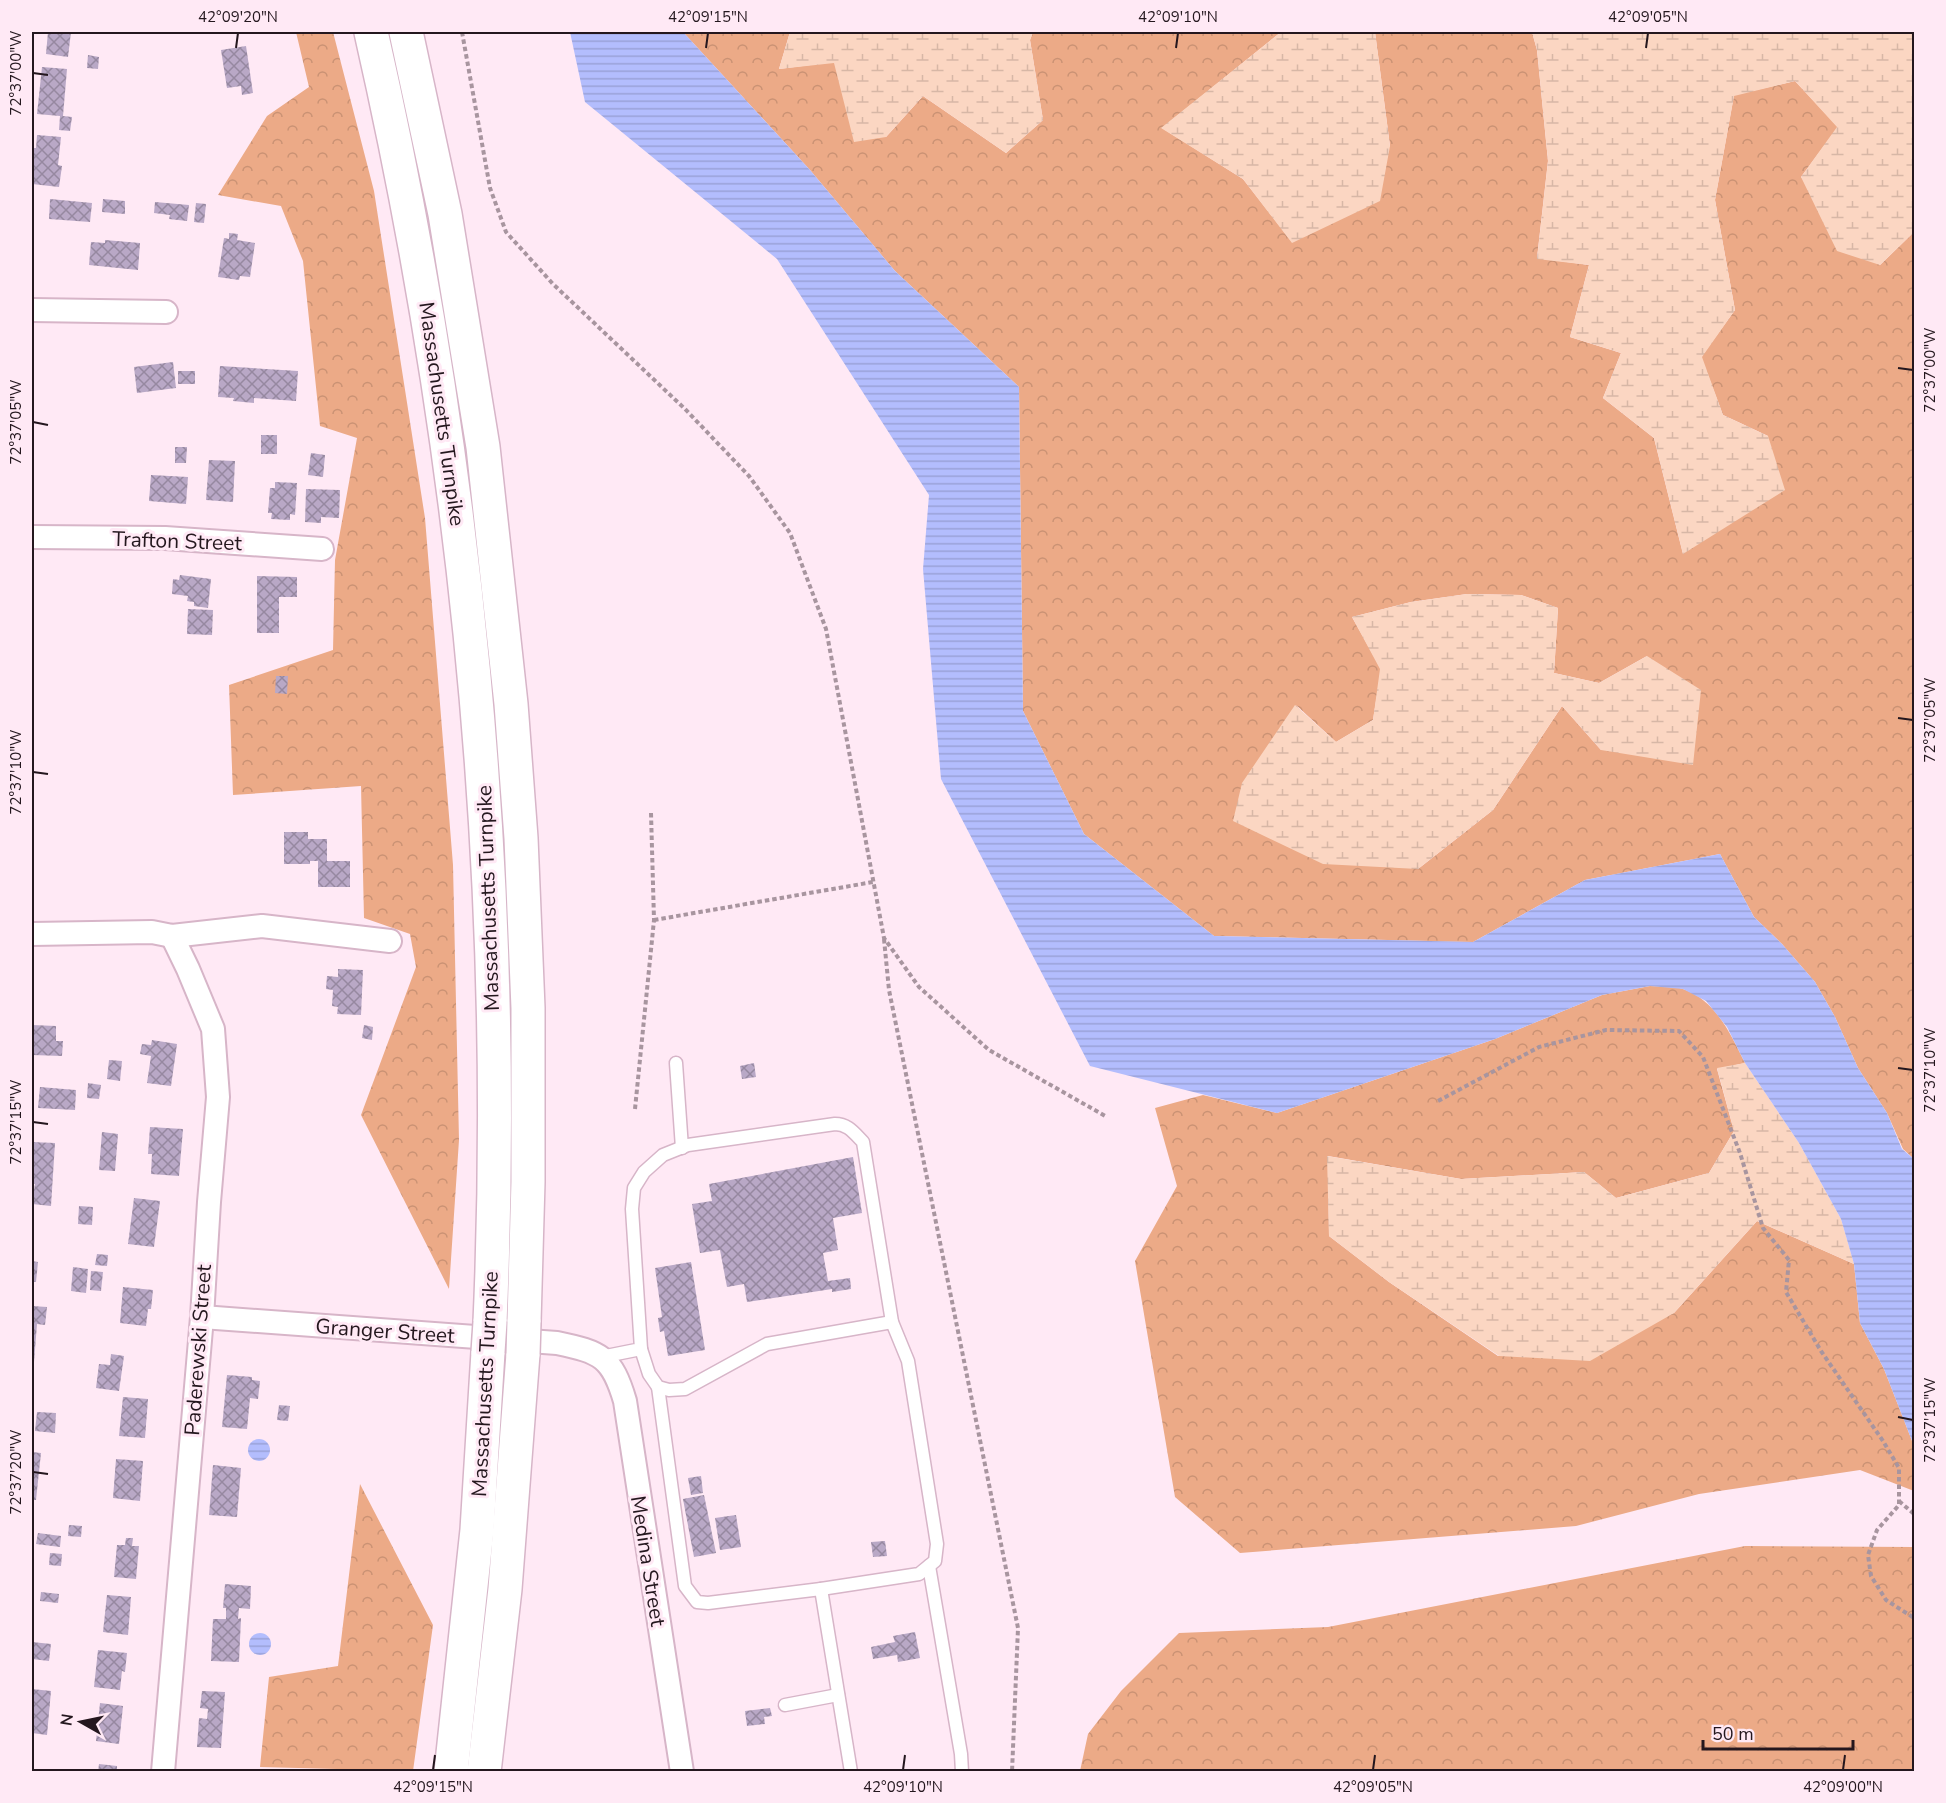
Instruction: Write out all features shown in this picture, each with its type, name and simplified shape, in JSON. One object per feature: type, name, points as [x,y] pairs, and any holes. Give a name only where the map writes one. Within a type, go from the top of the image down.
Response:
[{"type":"highway","name":"Massachusetts Turnpike","points":[[371,32],[403,179],[432,340],[461,549],[475,677],[485,806],[491,929],[494,1174],[489,1337],[477,1530],[451,1772]]},
{"type":"highway","name":"Massachusetts Turnpike","points":[[406,32],[445,214],[483,447],[511,704],[521,838],[528,1008],[528,1182],[524,1338],[506,1589],[484,1772]]},
{"type":"street","points":[[32,310],[166,312]]},
{"type":"street","name":"Trafton Street","points":[[32,537],[165,538],[322,549]]},
{"type":"street","points":[[32,934],[152,932],[172,936],[262,926],[390,941]]},
{"type":"street","name":"Paderewski Street","points":[[163,1772],[202,1317],[218,1097],[213,1029],[172,936]]},
{"type":"street","name":"Granger Street","points":[[202,1317],[557,1342],[584,1349],[601,1357]]},
{"type":"street","name":"Medina Street","points":[[601,1357],[613,1370],[624,1401],[681,1772]]},
{"type":"lane","points":[[676,1063],[682,1148]]},
{"type":"lane","points":[[835,1124],[849,1127],[863,1142],[892,1322],[908,1361],[937,1544],[935,1561],[919,1574],[708,1604],[697,1602],[685,1586],[658,1387],[649,1374],[641,1349],[632,1209],[634,1188],[644,1172],[663,1155],[682,1148],[688,1145],[835,1124]]},
{"type":"lane","points":[[658,1387],[669,1390],[685,1389],[767,1344],[892,1322]]},
{"type":"lane","points":[[601,1357],[641,1349]]},
{"type":"lane","points":[[929,1566],[961,1754],[962,1772]]},
{"type":"lane","points":[[821,1589],[851,1772]]},
{"type":"lane","points":[[785,1705],[838,1695]]},
{"type":"path","points":[[462,32],[490,188],[506,232],[553,284],[685,409],[749,476],[790,533],[826,629],[884,938],[889,990],[1017,1628],[1012,1772]]},
{"type":"path","points":[[635,1109],[654,920],[651,813]]},
{"type":"path","points":[[654,920],[873,882]]},
{"type":"path","points":[[884,938],[919,987],[989,1050],[1107,1117]]},
{"type":"path","points":[[1438,1101],[1539,1047],[1606,1030],[1678,1031],[1703,1057],[1740,1153],[1763,1228],[1790,1260],[1786,1292],[1821,1351],[1899,1468],[1899,1505],[1877,1530],[1868,1556],[1871,1576],[1886,1600],[1914,1618]]},
{"type":"path","points":[[1899,1500],[1914,1514]]},
{"type":"green space","points":[[296,32],[333,32],[374,191],[425,518],[453,865],[459,1140],[449,1289],[361,1115],[416,967],[410,934],[364,918],[361,786],[233,795],[229,685],[333,650],[335,560],[357,438],[320,426],[303,261],[281,206],[218,195],[267,116],[309,87]]},
{"type":"green space","points":[[683,32],[790,32],[779,69],[834,62],[886,137],[923,96],[1006,153],[1043,120],[1030,40],[1033,32],[1281,32],[1162,128],[1243,179],[1292,242],[1390,146],[1375,32],[1532,32],[1537,50],[1548,161],[1537,258],[1589,265],[1570,337],[1621,353],[1603,398],[1654,438],[1683,554],[1768,436],[1723,415],[1701,357],[1735,310],[1715,200],[1734,95],[1795,81],[1838,127],[1801,177],[1880,265],[1914,232],[1914,1159],[1903,1149],[1887,1113],[1858,1068],[1835,1017],[1815,982],[1782,944],[1754,917],[1720,854],[1585,880],[1473,942],[1214,936],[1084,834],[1023,711],[1019,387],[895,271],[810,170]],"holes":[[[1467,594],[1521,595],[1558,608],[1554,673],[1599,683],[1647,656],[1601,750],[1562,706],[1493,810],[1418,869],[1296,705],[1336,742],[1373,720],[1381,669],[1352,617],[1411,602]]]},
{"type":"green space","points":[[790,32],[1033,32],[1030,40],[1043,120],[1006,153],[923,96],[886,137],[854,142],[834,63],[779,69]]},
{"type":"green space","points":[[1281,32],[1375,32],[1390,146],[1380,201],[1292,243],[1243,179],[1161,128]]},
{"type":"green space","points":[[1532,32],[1914,32],[1914,232],[1880,265],[1837,251],[1801,177],[1837,127],[1795,81],[1734,96],[1715,200],[1735,310],[1702,357],[1723,415],[1768,436],[1785,490],[1683,554],[1654,438],[1603,398],[1621,353],[1570,337],[1589,265],[1537,259],[1548,161],[1537,50]]},
{"type":"green space","points":[[1467,594],[1521,595],[1558,608],[1554,673],[1599,683],[1647,656],[1701,690],[1693,765],[1601,750],[1562,706],[1493,810],[1418,869],[1323,864],[1233,821],[1242,783],[1295,705],[1336,742],[1373,720],[1380,669],[1352,617],[1411,602]]},
{"type":"green space","points":[[1650,986],[1683,989],[1705,1001],[1721,1020],[1745,1063],[1717,1069],[1734,1131],[1709,1173],[1616,1198],[1584,1172],[1461,1179],[1328,1156],[1329,1236],[1389,1282],[1498,1356],[1674,1313],[1757,1221],[1854,1264],[1860,1323],[1884,1369],[1914,1446],[1914,1491],[1860,1470],[1699,1494],[1576,1526],[1240,1553],[1175,1497],[1135,1261],[1177,1186],[1155,1108],[1203,1095],[1277,1113],[1495,1039],[1602,995]]},
{"type":"green space","points":[[1745,1063],[1799,1143],[1841,1219],[1854,1264],[1757,1221],[1674,1313],[1590,1361],[1499,1356],[1389,1282],[1329,1236],[1327,1156],[1461,1179],[1584,1172],[1616,1198],[1709,1173],[1734,1131],[1717,1068]]},
{"type":"green space","points":[[360,1484],[433,1625],[413,1771],[337,1772],[337,1769],[260,1767],[269,1677],[338,1666]]},
{"type":"green space","points":[[1745,1546],[1914,1547],[1914,1771],[1080,1771],[1088,1734],[1121,1691],[1179,1633],[1328,1627]]},
{"type":"water","points":[[570,32],[683,32],[810,170],[895,271],[1019,387],[1023,711],[1084,834],[1214,936],[1473,942],[1585,880],[1720,854],[1754,917],[1782,944],[1815,982],[1835,1017],[1858,1068],[1887,1113],[1902,1149],[1914,1159],[1914,1446],[1884,1369],[1860,1323],[1854,1264],[1841,1219],[1799,1143],[1745,1063],[1727,1027],[1706,1001],[1683,989],[1650,986],[1602,995],[1495,1039],[1277,1113],[1090,1066],[941,779],[923,569],[929,495],[777,259],[585,102]]},
{"type":"water","points":[[259,1439],[267,1442],[270,1450],[267,1458],[259,1461],[251,1458],[248,1450],[251,1442]]},
{"type":"water","points":[[260,1633],[268,1636],[271,1644],[268,1652],[260,1655],[252,1652],[249,1644],[252,1636]]},
{"type":"building","points":[[48,32],[71,32],[68,57],[46,54]]},
{"type":"building","points":[[246,46],[253,93],[242,95],[241,86],[227,88],[221,50]]},
{"type":"building","points":[[88,55],[99,57],[98,69],[87,68]]},
{"type":"building","points":[[42,67],[67,69],[63,116],[72,117],[70,131],[59,130],[60,116],[37,114]]},
{"type":"building","points":[[37,135],[61,137],[58,165],[62,166],[59,187],[32,184],[34,163],[32,162],[32,148],[36,148]]},
{"type":"building","points":[[50,199],[92,203],[90,222],[49,219]]},
{"type":"building","points":[[103,199],[125,201],[125,214],[102,212]]},
{"type":"building","points":[[155,202],[189,205],[187,221],[169,219],[170,215],[154,213]]},
{"type":"building","points":[[196,203],[206,204],[204,223],[194,222]]},
{"type":"building","points":[[229,233],[238,234],[237,240],[255,243],[250,277],[240,276],[239,280],[218,277],[224,238],[229,239]]},
{"type":"building","points":[[105,240],[140,243],[138,270],[89,265],[91,242],[105,243]]},
{"type":"building","points":[[173,362],[176,388],[137,393],[134,367]]},
{"type":"building","points":[[220,366],[298,371],[296,401],[254,398],[254,403],[218,397]]},
{"type":"building","points":[[178,371],[195,371],[195,384],[178,384]]},
{"type":"building","points":[[261,435],[277,435],[277,454],[261,454]]},
{"type":"building","points":[[175,447],[187,447],[186,463],[175,463]]},
{"type":"building","points":[[311,453],[325,455],[323,477],[308,475]]},
{"type":"building","points":[[209,460],[235,461],[233,502],[206,500]]},
{"type":"building","points":[[151,475],[188,477],[186,504],[149,501]]},
{"type":"building","points":[[275,482],[297,483],[295,515],[290,514],[290,520],[271,519],[272,513],[268,513],[270,488],[275,488]]},
{"type":"building","points":[[306,489],[340,490],[339,518],[321,517],[321,523],[305,522]]},
{"type":"building","points":[[180,575],[211,579],[208,608],[194,606],[194,602],[187,601],[188,596],[172,594],[173,579],[179,580]]},
{"type":"building","points":[[257,576],[297,577],[297,597],[279,597],[279,633],[257,633]]},
{"type":"building","points":[[188,609],[213,610],[212,635],[187,634]]},
{"type":"building","points":[[276,676],[288,676],[287,694],[275,693]]},
{"type":"building","points":[[284,832],[308,832],[308,839],[327,839],[327,861],[350,861],[350,887],[318,887],[318,861],[310,861],[310,864],[284,864]]},
{"type":"building","points":[[338,969],[363,970],[361,1015],[337,1014],[338,1007],[332,1006],[333,990],[326,989],[327,976],[338,977]]},
{"type":"building","points":[[32,1025],[56,1026],[56,1041],[63,1041],[62,1056],[32,1055]]},
{"type":"building","points":[[364,1025],[373,1027],[372,1040],[362,1038]]},
{"type":"building","points":[[152,1040],[177,1044],[171,1086],[147,1083],[151,1056],[140,1054],[142,1044],[151,1045]]},
{"type":"building","points":[[109,1060],[122,1061],[120,1081],[107,1079]]},
{"type":"building","points":[[754,1063],[756,1077],[742,1079],[740,1066]]},
{"type":"building","points":[[88,1083],[101,1085],[99,1099],[87,1098]]},
{"type":"building","points":[[40,1087],[76,1090],[75,1110],[38,1108]]},
{"type":"building","points":[[150,1127],[183,1129],[179,1176],[151,1174],[152,1154],[148,1154]]},
{"type":"building","points":[[102,1132],[118,1134],[115,1171],[99,1170]]},
{"type":"building","points":[[32,1142],[55,1143],[51,1206],[32,1204],[32,1190],[35,1184],[32,1184]]},
{"type":"building","points":[[853,1157],[862,1213],[833,1218],[838,1250],[823,1253],[828,1281],[850,1278],[851,1289],[832,1292],[832,1289],[747,1302],[744,1284],[727,1287],[720,1250],[700,1253],[692,1204],[712,1201],[709,1184]]},
{"type":"building","points":[[134,1198],[160,1201],[154,1247],[128,1244]]},
{"type":"building","points":[[79,1206],[93,1207],[92,1225],[78,1224]]},
{"type":"building","points":[[97,1254],[108,1255],[107,1266],[95,1265]]},
{"type":"building","points":[[32,1261],[38,1262],[36,1282],[32,1282]]},
{"type":"building","points":[[691,1262],[705,1350],[668,1356],[664,1331],[660,1332],[658,1318],[662,1317],[655,1268]]},
{"type":"building","points":[[73,1267],[88,1269],[86,1293],[71,1291]]},
{"type":"building","points":[[91,1271],[103,1272],[101,1291],[90,1290]]},
{"type":"building","points":[[123,1287],[153,1290],[146,1326],[120,1323]]},
{"type":"building","points":[[32,1306],[47,1307],[45,1325],[37,1324],[34,1362],[32,1362]]},
{"type":"building","points":[[111,1354],[124,1356],[119,1391],[96,1388],[99,1364],[110,1365]]},
{"type":"building","points":[[227,1375],[252,1377],[252,1380],[260,1381],[258,1399],[250,1398],[247,1429],[222,1427]]},
{"type":"building","points":[[123,1397],[148,1399],[145,1438],[119,1436]]},
{"type":"building","points":[[279,1405],[290,1406],[288,1421],[277,1420]]},
{"type":"building","points":[[37,1412],[56,1413],[55,1433],[35,1431]]},
{"type":"building","points":[[32,1452],[41,1453],[36,1500],[32,1500]]},
{"type":"building","points":[[116,1459],[143,1461],[140,1501],[113,1498]]},
{"type":"building","points":[[213,1465],[241,1468],[237,1517],[209,1515]]},
{"type":"building","points":[[701,1476],[703,1493],[691,1495],[688,1478]]},
{"type":"building","points":[[704,1495],[716,1553],[694,1557],[683,1499]]},
{"type":"building","points":[[736,1515],[741,1547],[720,1550],[715,1518]]},
{"type":"building","points":[[69,1525],[82,1526],[81,1537],[68,1536]]},
{"type":"building","points":[[38,1533],[61,1536],[60,1547],[36,1544]]},
{"type":"building","points":[[126,1538],[133,1538],[132,1546],[139,1546],[136,1579],[114,1577],[117,1545],[125,1545]]},
{"type":"building","points":[[885,1541],[887,1556],[873,1557],[871,1542]]},
{"type":"building","points":[[50,1553],[62,1554],[61,1566],[49,1565]]},
{"type":"building","points":[[225,1584],[251,1586],[250,1609],[239,1608],[238,1619],[241,1618],[239,1662],[211,1661],[213,1619],[226,1619],[226,1608],[223,1608]]},
{"type":"building","points":[[41,1592],[59,1594],[58,1603],[40,1601]]},
{"type":"building","points":[[107,1595],[131,1597],[128,1635],[103,1632]]},
{"type":"building","points":[[915,1632],[920,1658],[898,1662],[897,1655],[873,1659],[871,1647],[895,1642],[893,1636]]},
{"type":"building","points":[[32,1642],[51,1644],[49,1661],[32,1659]]},
{"type":"building","points":[[98,1650],[127,1653],[120,1690],[94,1687]]},
{"type":"building","points":[[32,1689],[51,1691],[47,1735],[32,1733]]},
{"type":"building","points":[[202,1691],[225,1692],[221,1748],[197,1747],[199,1718],[207,1719],[208,1709],[200,1708]]},
{"type":"building","points":[[100,1703],[123,1706],[119,1744],[96,1741]]},
{"type":"building","points":[[770,1708],[772,1716],[764,1717],[765,1724],[747,1726],[745,1711]]},
{"type":"building","points":[[99,1764],[117,1766],[117,1772],[98,1772]]}]
